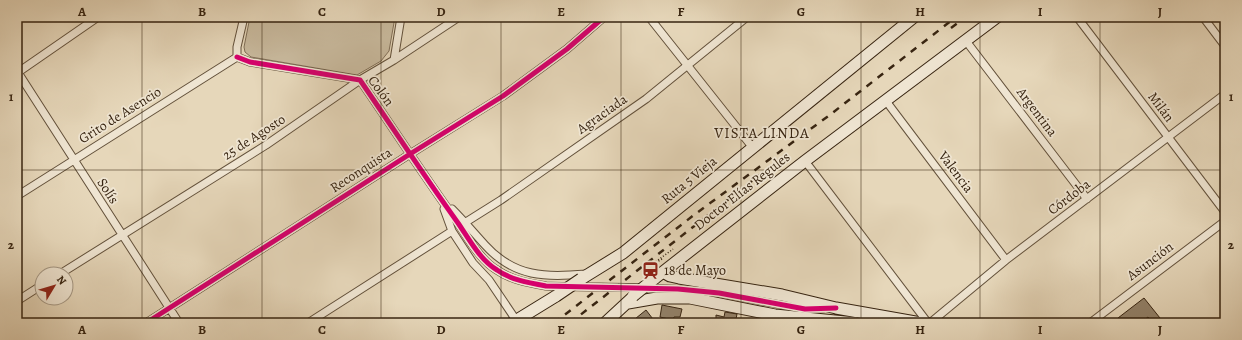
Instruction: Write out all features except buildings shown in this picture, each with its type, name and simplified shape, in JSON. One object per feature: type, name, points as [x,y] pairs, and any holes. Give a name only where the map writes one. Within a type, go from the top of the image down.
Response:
[{"type":"street","points":[[17,72],[98,17]]},
{"type":"street","points":[[237,57],[237,47],[244,17]]},
{"type":"street","points":[[394,60],[401,17]]},
{"type":"street","name":"25 de Agosto","points":[[73,266],[266,145],[360,80],[394,60],[459,17]]},
{"type":"street","name":"Reconquista","points":[[146,323],[503,96],[567,48],[604,17]]},
{"type":"street","points":[[649,17],[754,148]]},
{"type":"street","name":"Agraciada","points":[[466,222],[646,100],[747,17]]},
{"type":"street","name":"Ruta 5 Vieja","points":[[514,322],[623,253],[914,17]]},
{"type":"street","name":"Doctor Elías Regules","points":[[605,323],[654,279],[805,161],[998,17]]},
{"type":"street","name":"Milán","points":[[1077,17],[1225,212]]},
{"type":"street","points":[[1203,17],[1225,46]]},
{"type":"street","name":"Argentina","points":[[966,41],[1087,199]]},
{"type":"street","name":"Colón","points":[[237,57],[250,62],[360,80],[483,258],[496,270],[509,277],[546,286],[678,289],[712,293],[805,309]]},
{"type":"street","name":"Grito de Asencio","points":[[17,196],[237,57]]},
{"type":"street","name":"Solís","points":[[17,72],[179,323]]},
{"type":"street","name":"Córdoba","points":[[805,161],[929,323],[1006,260],[1225,94]]},
{"type":"street","name":"Valencia","points":[[886,101],[1006,260]]},
{"type":"street","name":"Colón","points":[[441,199],[466,222],[485,246],[508,265],[524,272],[585,276]]},
{"type":"street","name":"Colón","points":[[441,199],[452,231],[473,263],[490,280],[514,322]]},
{"type":"street","name":"Asunción","points":[[1090,323],[1225,221]]},
{"type":"street","points":[[308,323],[452,231]]},
{"type":"street","points":[[664,272],[670,276],[679,278],[782,295],[836,308],[921,323]]},
{"type":"street","points":[[17,301],[34,290]]},
{"type":"street","points":[[630,299],[690,298],[781,319],[835,320],[855,323]]},
{"type":"street","points":[[805,309],[836,308]]},
{"type":"street","points":[[805,309],[835,320]]},
{"type":"shaded area","points":[[250,17],[395,17],[389,51],[381,61],[357,75],[251,57],[245,52],[244,47]]},
{"type":"railway","points":[[554,323],[694,215],[831,114],[956,17]]},
{"type":"railway","points":[[951,28],[966,17]]},
{"type":"railway","points":[[570,323],[775,163]]},
{"type":"cycle path","points":[[146,323],[503,96],[567,49],[604,17]]},
{"type":"cycle path","points":[[237,57],[250,62],[360,80],[475,249],[491,266],[514,279],[546,286],[678,289],[719,293],[805,309],[836,308]]},
{"type":"place","name":"18 de Mayo","points":[[651,270]]},
{"type":"district","name":"VISTA LINDA","points":[[762,133]]}]
